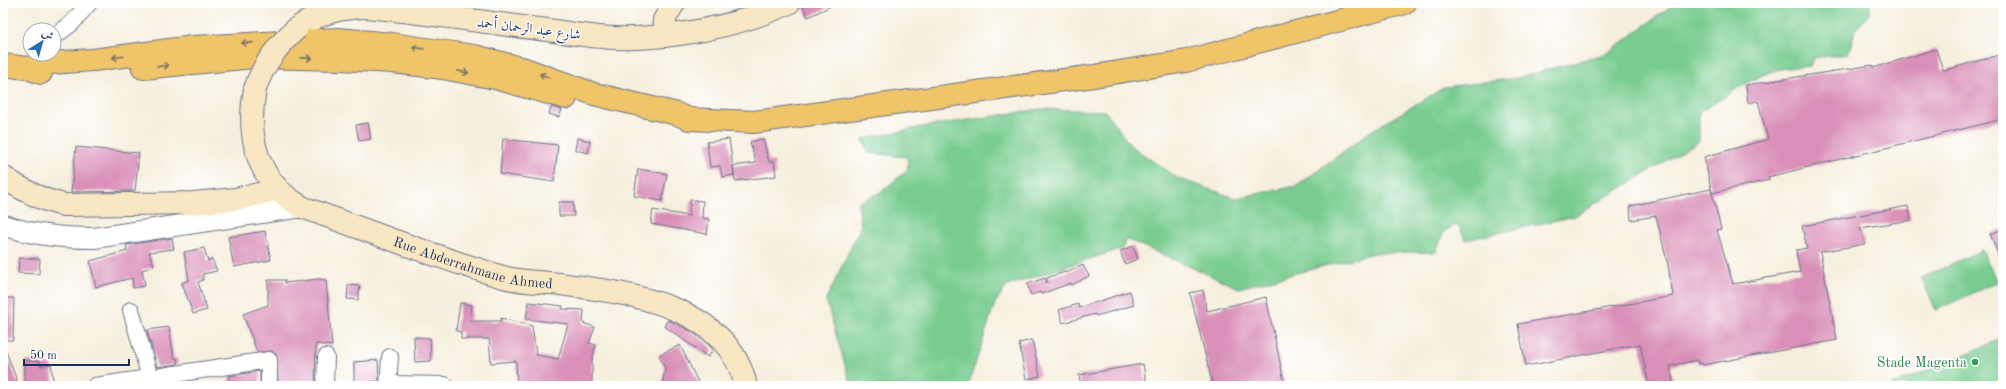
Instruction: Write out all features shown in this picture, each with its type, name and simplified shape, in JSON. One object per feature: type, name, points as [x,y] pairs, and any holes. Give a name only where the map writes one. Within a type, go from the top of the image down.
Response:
[{"type":"main road","points":[[668,34],[664,20],[674,3]]},
{"type":"main road","name":"شارع عبد الرحمان أحمد","points":[[255,89],[259,76],[275,50],[297,28],[328,11],[346,8],[367,7],[613,38],[635,38],[738,22],[756,17],[789,3]]},
{"type":"main road","points":[[3,65],[38,62],[52,74],[96,74],[253,57],[393,62],[443,68],[495,78],[644,119],[674,123],[689,119],[754,122],[1148,68],[1186,61],[1405,3]]},
{"type":"main road","points":[[3,77],[38,62]]},
{"type":"main road","name":"Rue Abderrahmane Ahmed","points":[[255,89],[252,120],[256,151],[268,179],[286,198],[302,207],[504,277],[582,288],[656,301],[672,307],[701,324],[716,335],[728,347],[738,360],[746,386]]},
{"type":"main road","points":[[3,177],[47,201],[64,205],[200,202],[235,199],[278,190]]},
{"type":"street","points":[[62,31],[72,24],[89,3]]},
{"type":"street","points":[[3,225],[33,233],[75,238],[94,238],[302,207]]},
{"type":"street","points":[[131,310],[150,378]]},
{"type":"street","points":[[325,386],[326,356]]},
{"type":"street","points":[[390,357],[388,385],[445,385]]},
{"type":"street","points":[[101,386],[269,360],[269,386]]},
{"type":"green space","points":[[1675,3],[1870,3],[1870,13],[1856,29],[1848,54],[1813,58],[1810,66],[1777,70],[1744,84],[1699,112],[1699,141],[1575,216],[1466,240],[1458,224],[1444,231],[1436,252],[1374,253],[1239,288],[1126,239],[1123,248],[1007,286],[995,303],[968,386],[851,386],[826,300],[861,226],[858,203],[881,192],[908,169],[907,157],[868,153],[863,139],[921,127],[1041,109],[1105,111],[1130,145],[1177,178],[1235,198],[1297,186],[1371,131],[1445,87],[1517,78],[1608,53]]},
{"type":"green space","points":[[1982,250],[1997,282],[1936,310],[1921,278]]},
{"type":"green space","name":"Stade Magenta","points":[[2003,338],[2003,386],[1891,386]]},
{"type":"building","points":[[801,3],[837,3],[808,17]]},
{"type":"building","points":[[1936,49],[1943,70],[2003,54],[2003,119],[1768,177],[1769,180],[1712,193],[1704,157],[1768,139],[1758,101],[1748,103],[1746,85],[1873,65],[1873,68]]},
{"type":"building","points":[[551,107],[562,110],[559,117],[549,114]]},
{"type":"building","points":[[368,123],[371,139],[359,141],[356,125]]},
{"type":"building","points":[[577,138],[590,141],[588,153],[575,150]]},
{"type":"building","points":[[503,139],[558,145],[554,182],[500,174]]},
{"type":"building","points":[[729,139],[734,175],[722,177],[720,166],[710,167],[707,142]]},
{"type":"building","points":[[763,139],[769,162],[774,161],[776,176],[735,181],[733,166],[756,163],[750,142]]},
{"type":"building","points":[[76,147],[139,153],[135,191],[71,192]]},
{"type":"building","points":[[638,169],[667,174],[662,201],[634,196]]},
{"type":"building","points":[[1711,189],[1721,229],[1717,230],[1733,284],[1800,272],[1796,250],[1807,248],[1802,226],[1908,206],[1911,220],[1860,228],[1865,244],[1820,252],[1837,340],[1703,365],[1702,363],[1698,364],[1697,360],[1670,366],[1674,386],[1649,386],[1640,344],[1526,366],[1518,324],[1673,296],[1668,265],[1656,216],[1631,220],[1630,206]]},
{"type":"building","points":[[690,200],[703,201],[702,218],[709,219],[707,234],[651,224],[653,210],[689,216]]},
{"type":"building","points":[[559,202],[573,202],[574,216],[559,216]]},
{"type":"building","points":[[2003,229],[2003,265],[1990,234]]},
{"type":"building","points":[[265,231],[271,260],[234,267],[228,237]]},
{"type":"building","points":[[172,238],[174,249],[149,252],[154,266],[142,270],[145,286],[133,288],[132,278],[96,287],[90,261],[127,251],[126,245]]},
{"type":"building","points":[[1133,246],[1138,259],[1125,264],[1120,251]]},
{"type":"building","points":[[204,248],[208,261],[212,259],[217,271],[203,274],[203,280],[198,282],[207,310],[193,314],[182,283],[189,280],[184,252]]},
{"type":"building","points":[[19,258],[40,259],[39,274],[18,273]]},
{"type":"building","points":[[1083,265],[1089,276],[1072,285],[1071,283],[1041,294],[1040,292],[1031,295],[1027,284],[1045,278],[1047,283],[1047,278],[1065,272],[1066,273]]},
{"type":"building","points":[[319,279],[326,280],[332,346],[316,344],[315,386],[278,386],[277,355],[272,351],[257,352],[243,314],[268,305],[268,280],[285,280],[285,283]]},
{"type":"building","points":[[348,285],[360,286],[358,300],[347,299]]},
{"type":"building","points":[[1203,290],[1207,311],[1266,297],[1285,386],[1213,386],[1190,293]]},
{"type":"building","points":[[1130,291],[1134,305],[1096,316],[1095,314],[1063,323],[1059,310],[1078,304],[1079,308]]},
{"type":"building","points":[[3,298],[14,298],[13,340],[3,340]]},
{"type":"building","points":[[529,302],[563,306],[562,309],[584,310],[583,323],[595,327],[589,343],[596,345],[592,360],[592,386],[517,386],[516,361],[491,363],[489,339],[461,339],[461,332],[456,331],[460,303],[472,305],[470,321],[501,321],[501,318],[532,326],[536,355],[558,359],[568,324],[526,319]]},
{"type":"building","points":[[668,320],[691,331],[710,346],[713,350],[708,357],[664,326]]},
{"type":"building","points":[[169,327],[174,358],[177,358],[178,364],[157,367],[147,330]]},
{"type":"building","points":[[414,337],[430,338],[431,361],[415,362]]},
{"type":"building","points":[[1032,340],[1040,376],[1026,379],[1019,343]]},
{"type":"building","points":[[680,345],[698,382],[689,386],[662,386],[665,368],[659,355]]},
{"type":"building","points":[[4,346],[19,386],[3,386]]},
{"type":"building","points":[[378,360],[379,381],[354,383],[354,362]]},
{"type":"building","points":[[25,361],[40,361],[40,366],[51,364],[54,386],[25,386]]},
{"type":"building","points":[[1143,364],[1147,386],[1081,386],[1079,375]]},
{"type":"building","points":[[260,371],[260,386],[229,385],[229,376]]},
{"type":"building","points":[[180,383],[180,386],[159,386]]},
{"type":"place","name":"Stade Magenta","points":[[1975,362]]}]
